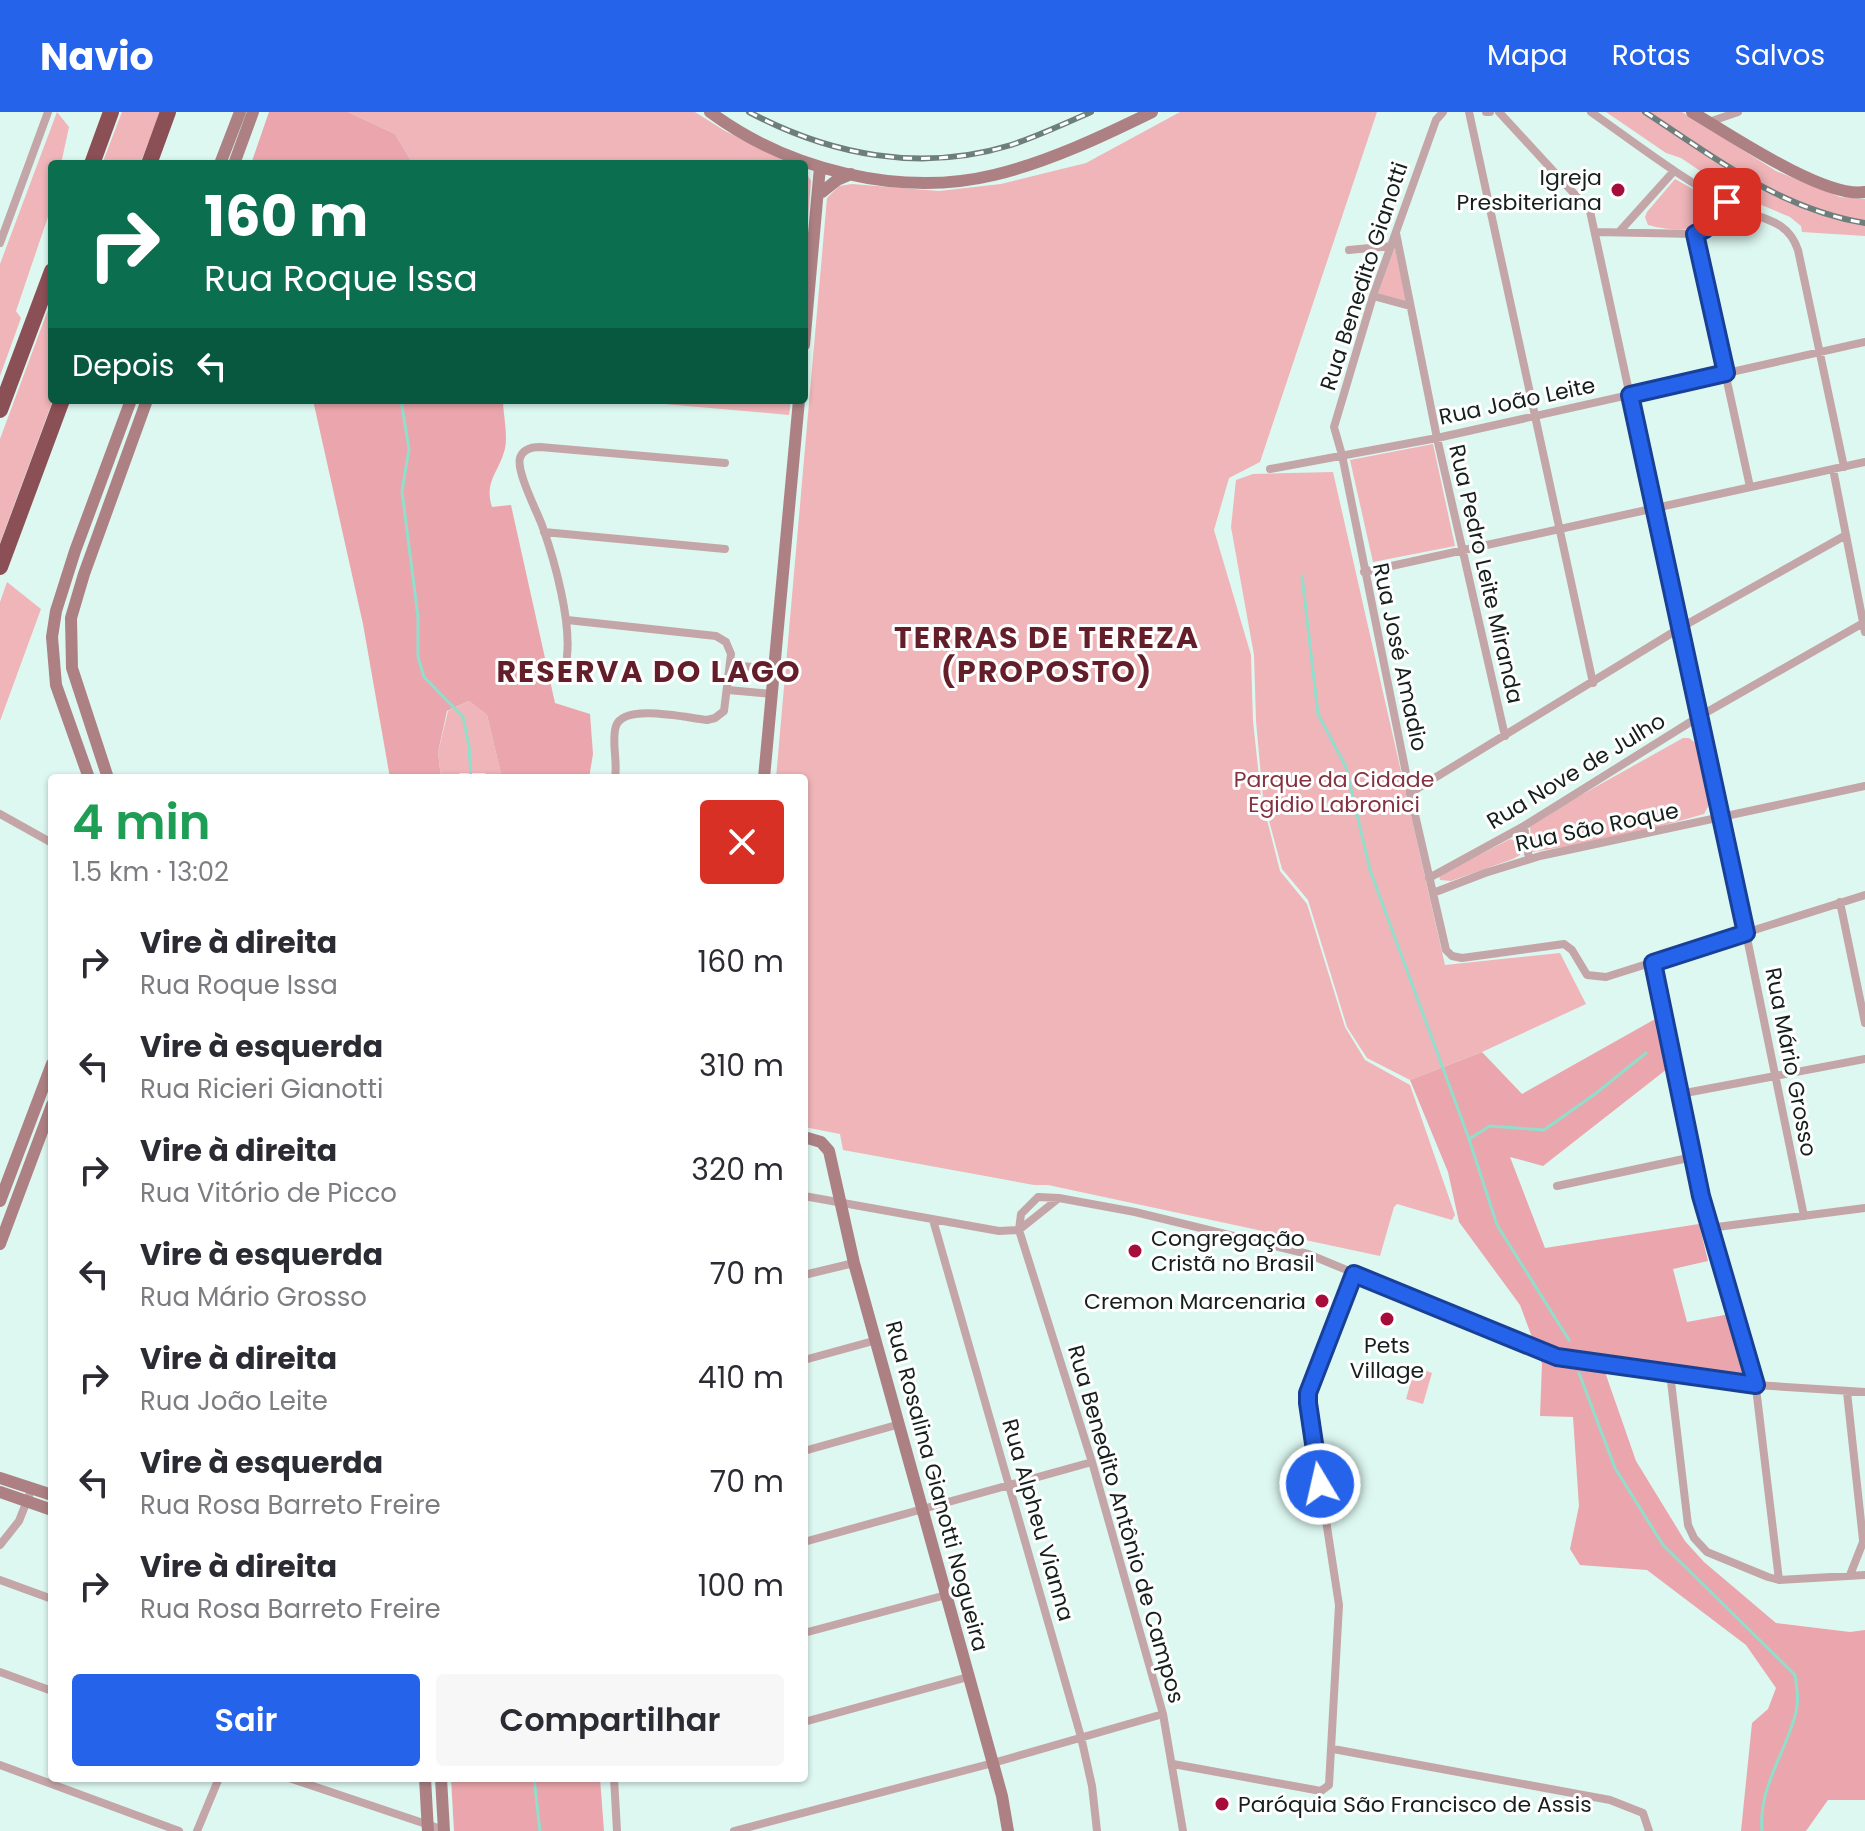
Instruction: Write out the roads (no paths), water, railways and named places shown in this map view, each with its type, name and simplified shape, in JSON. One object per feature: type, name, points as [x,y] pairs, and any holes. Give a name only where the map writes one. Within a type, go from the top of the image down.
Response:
[{"type":"highway","points":[[93,160],[111,112]]},
{"type":"highway","points":[[150,160],[168,112]]},
{"type":"highway","points":[[0,410],[48,282]]},
{"type":"highway","points":[[0,567],[61,404]]},
{"type":"street","points":[[0,243],[48,112]]},
{"type":"street","points":[[222,160],[240,112]]},
{"type":"street","points":[[235,160],[253,112]]},
{"type":"street","points":[[710,112],[751,138],[801,160]]},
{"type":"street","points":[[808,163],[851,174],[917,182],[990,176],[1067,150],[1152,112]]},
{"type":"street","name":"Rua Benedito Gianotti","points":[[1342,455],[1334,425],[1373,296],[1436,120],[1443,112]]},
{"type":"street","points":[[1462,112],[1469,112],[1593,683]]},
{"type":"street","name":"Rua Mário Grosso","points":[[1499,112],[1590,211],[1596,232],[1804,1216]]},
{"type":"street","points":[[1591,112],[1674,171],[1727,202],[1780,225],[1793,237],[1844,467]]},
{"type":"street","points":[[1692,112],[1762,156],[1842,192],[1865,192]]},
{"type":"street","points":[[1709,122],[1738,112]]},
{"type":"street","points":[[808,304],[823,168]]},
{"type":"street","points":[[808,171],[819,193]]},
{"type":"street","points":[[1619,232],[1674,171]]},
{"type":"street","points":[[819,193],[851,174]]},
{"type":"street","points":[[1596,232],[1695,234],[1705,229],[1727,202]]},
{"type":"street","name":"Rua Pedro Leite Miranda","points":[[1396,232],[1461,551],[1505,736]]},
{"type":"street","points":[[1695,234],[1750,487]]},
{"type":"street","points":[[1349,250],[1391,246]]},
{"type":"street","points":[[1373,296],[1410,306]]},
{"type":"street","name":"Rua João Leite","points":[[1270,469],[1437,438],[1865,342]]},
{"type":"street","points":[[88,774],[56,685],[52,637],[56,611],[71,562],[130,404]]},
{"type":"street","points":[[107,774],[72,668],[71,618],[146,404]]},
{"type":"street","points":[[764,774],[799,404]]},
{"type":"street","points":[[567,656],[567,620],[544,532],[520,469],[520,457],[529,449],[540,447],[725,463]]},
{"type":"street","name":"Rua José Amadio","points":[[1342,455],[1443,942],[1452,956],[1462,958],[1557,944],[1568,946],[1587,975],[1606,977],[1653,963]]},
{"type":"street","points":[[1364,572],[1865,462]]},
{"type":"street","points":[[1833,469],[1864,626]]},
{"type":"street","points":[[544,532],[725,549]]},
{"type":"street","points":[[1410,793],[1680,628],[1846,535]]},
{"type":"street","points":[[567,620],[716,636],[726,642],[731,654],[727,705],[720,715],[707,720],[637,712],[621,719],[616,727],[615,774]]},
{"type":"street","name":"Rua Nove de Julho","points":[[1429,878],[1524,826],[1700,716],[1864,626]]},
{"type":"street","points":[[730,665],[775,669]]},
{"type":"street","points":[[728,690],[772,694]]},
{"type":"street","name":"Rua São Roque","points":[[1433,893],[1529,859],[1865,786]]},
{"type":"street","points":[[0,814],[48,841]]},
{"type":"street","points":[[1524,826],[1529,859]]},
{"type":"street","points":[[1779,1580],[1756,1385],[1709,1228],[1653,963],[1865,895]]},
{"type":"street","points":[[1840,902],[1865,1023]]},
{"type":"street","points":[[1680,1094],[1865,1059]]},
{"type":"street","points":[[0,1201],[48,1075]]},
{"type":"street","points":[[0,1244],[48,1116]]},
{"type":"street","name":"Rua Rosalina Gianotti Nogueira","points":[[808,1138],[821,1142],[829,1151],[854,1263],[925,1510],[1007,1817],[1008,1831]]},
{"type":"street","points":[[1557,1186],[1693,1157]]},
{"type":"street","points":[[808,1197],[999,1231],[1019,1230],[1059,1198]]},
{"type":"street","points":[[1019,1230],[1021,1214],[1038,1197],[1135,1212],[1287,1248],[1557,1357],[1756,1385],[1865,1392]]},
{"type":"street","points":[[1709,1228],[1865,1208]]},
{"type":"street","name":"Rua Alpheu Vianna","points":[[933,1220],[1081,1737],[1092,1786],[1097,1831]]},
{"type":"street","name":"Rua Benedito Antônio de Campos","points":[[1019,1230],[1092,1462],[1163,1714],[1183,1831]]},
{"type":"street","points":[[808,1274],[854,1263]]},
{"type":"street","points":[[1173,1764],[1325,1790],[1331,1779],[1339,1605],[1308,1393],[1354,1274]]},
{"type":"street","points":[[808,1359],[877,1340]]},
{"type":"street","points":[[1670,1373],[1688,1525],[1694,1538],[1712,1555],[1779,1580],[1865,1575]]},
{"type":"street","points":[[1847,1392],[1864,1538],[1850,1575]]},
{"type":"street","points":[[808,1450],[900,1424]]},
{"type":"street","points":[[808,1541],[1092,1462]]},
{"type":"street","points":[[0,1478],[48,1494]]},
{"type":"street","points":[[0,1545],[19,1521],[32,1488]]},
{"type":"street","points":[[0,1492],[48,1509]]},
{"type":"street","points":[[0,1580],[48,1598]]},
{"type":"street","points":[[808,1632],[946,1595]]},
{"type":"street","points":[[0,1672],[48,1690]]},
{"type":"street","points":[[808,1721],[968,1677]]},
{"type":"street","points":[[734,1831],[993,1763],[1163,1714]]},
{"type":"street","points":[[1333,1749],[1626,1805],[1643,1813],[1649,1831]]},
{"type":"street","points":[[0,1765],[179,1831]]},
{"type":"street","points":[[197,1831],[217,1782]]},
{"type":"street","points":[[300,1782],[427,1828],[444,1830],[441,1782]]},
{"type":"street","points":[[425,1782],[427,1828]]},
{"type":"street","points":[[614,1782],[617,1831]]},
{"type":"waterway","points":[[402,404],[409,449],[402,491],[418,617],[418,657],[424,677],[463,717],[471,774]]},
{"type":"waterway","points":[[1302,576],[1318,714],[1346,767],[1370,870],[1469,1139],[1497,1225],[1569,1340]]},
{"type":"waterway","points":[[1469,1139],[1490,1126],[1544,1130],[1646,1053]]},
{"type":"waterway","points":[[1579,1373],[1615,1468],[1663,1545],[1795,1675],[1796,1712],[1768,1785],[1762,1831]]},
{"type":"waterway","points":[[534,1782],[540,1831]]},
{"type":"railway","points":[[749,112],[780,127],[844,149],[909,158],[943,158],[1011,145],[1091,112]]},
{"type":"railway","points":[[1645,112],[1723,164],[1776,194],[1834,216],[1865,223]]},
{"type":"place","name":"Igreja Presbiteriana","points":[[1618,190]]},
{"type":"place","name":"Congregação Cristã no Brasil","points":[[1135,1251]]},
{"type":"place","name":"Cremon Marcenaria","points":[[1322,1301]]},
{"type":"place","name":"Pets Village","points":[[1387,1319]]},
{"type":"place","name":"Paróquia São Francisco de Assis","points":[[1222,1804]]},
{"type":"district","name":"TERRAS DE TEREZA (PROPOSTO)","points":[[1047,654]]},
{"type":"district","name":"RESERVA DO LAGO","points":[[649,671]]},
{"type":"park label","name":"Parque da Cidade Egidio Labronici","points":[[1334,792]]}]
